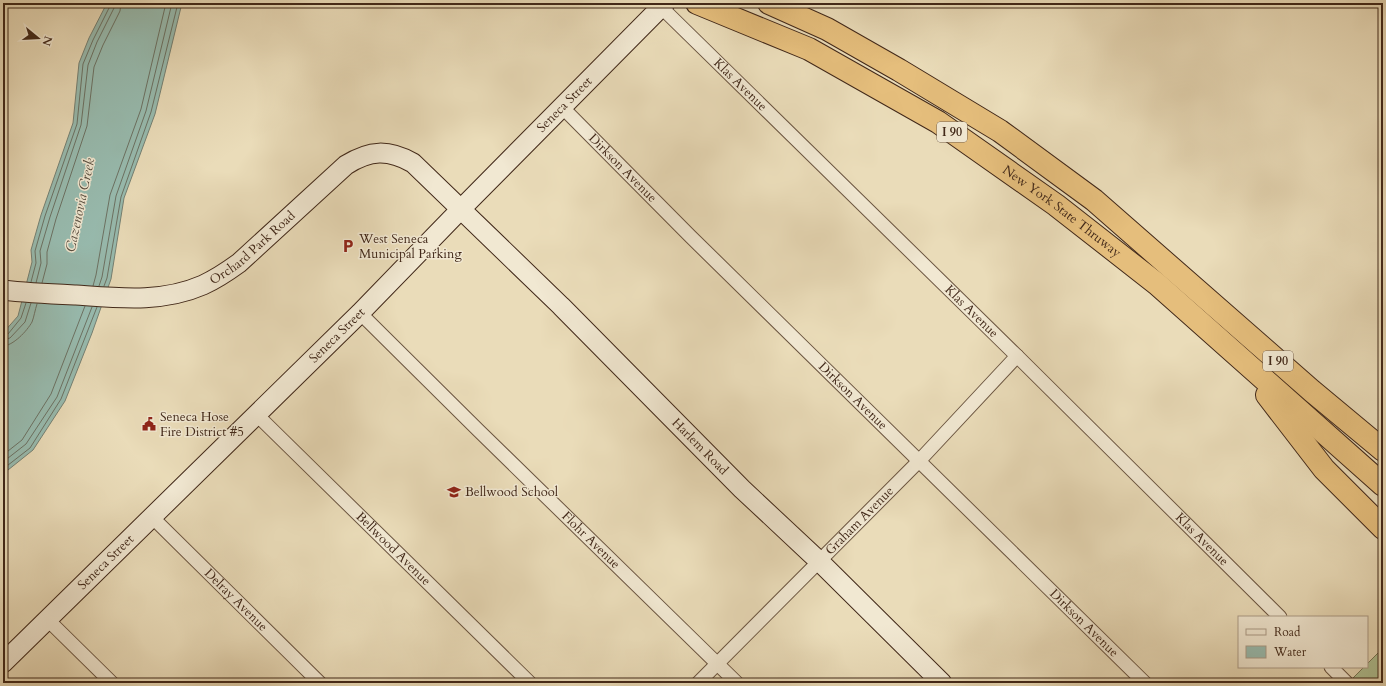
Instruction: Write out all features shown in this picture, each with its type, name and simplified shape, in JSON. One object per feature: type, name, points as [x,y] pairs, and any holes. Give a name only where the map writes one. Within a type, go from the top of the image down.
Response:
[{"type":"highway","name":"New York State Thruway","points":[[698,3],[809,49],[938,122],[1056,205],[1157,284],[1383,485]]},
{"type":"highway","name":"New York State Thruway","points":[[769,3],[827,29],[899,70],[1000,131],[1094,200],[1312,391],[1383,450]]},
{"type":"highway","points":[[1235,352],[1324,469],[1383,528]]},
{"type":"main road","name":"Seneca Street","points":[[3,662],[360,313],[663,5]]},
{"type":"main road","name":"Orchard Park Road","points":[[4,290],[138,299],[162,297],[196,288],[222,275],[240,263],[346,165],[355,159],[377,153],[390,153],[413,163],[461,209]]},
{"type":"main road","name":"Harlem Road","points":[[461,209],[562,306],[742,489],[820,562],[942,683]]},
{"type":"street","name":"Klas Avenue","points":[[663,5],[1279,616]]},
{"type":"street","name":"Dirkson Avenue","points":[[562,108],[690,236],[1145,683]]},
{"type":"street","name":"Flohr Avenue","points":[[360,313],[737,683]]},
{"type":"street","name":"Graham Avenue","points":[[698,683],[919,461],[1017,356]]},
{"type":"street","name":"Bellwood Avenue","points":[[257,415],[530,683]]},
{"type":"street","name":"Delray Avenue","points":[[152,517],[320,683]]},
{"type":"street","points":[[47,619],[112,683]]},
{"type":"green space","points":[[1383,648],[1383,683],[1359,683],[1353,678],[1363,668],[1368,668],[1368,663]]},
{"type":"water","name":"Cazenovia Creek","points":[[107,3],[182,3],[155,114],[124,198],[111,279],[92,333],[65,401],[33,450],[3,474],[3,333],[18,316],[32,262],[31,250],[41,215],[73,123],[79,63],[89,38]]},
{"type":"place","name":"West Seneca Municipal Parking","points":[[348,246]]},
{"type":"place","name":"Seneca Hose Fire District #5","points":[[149,424]]},
{"type":"place","name":"Bellwood School","points":[[454,492]]}]
